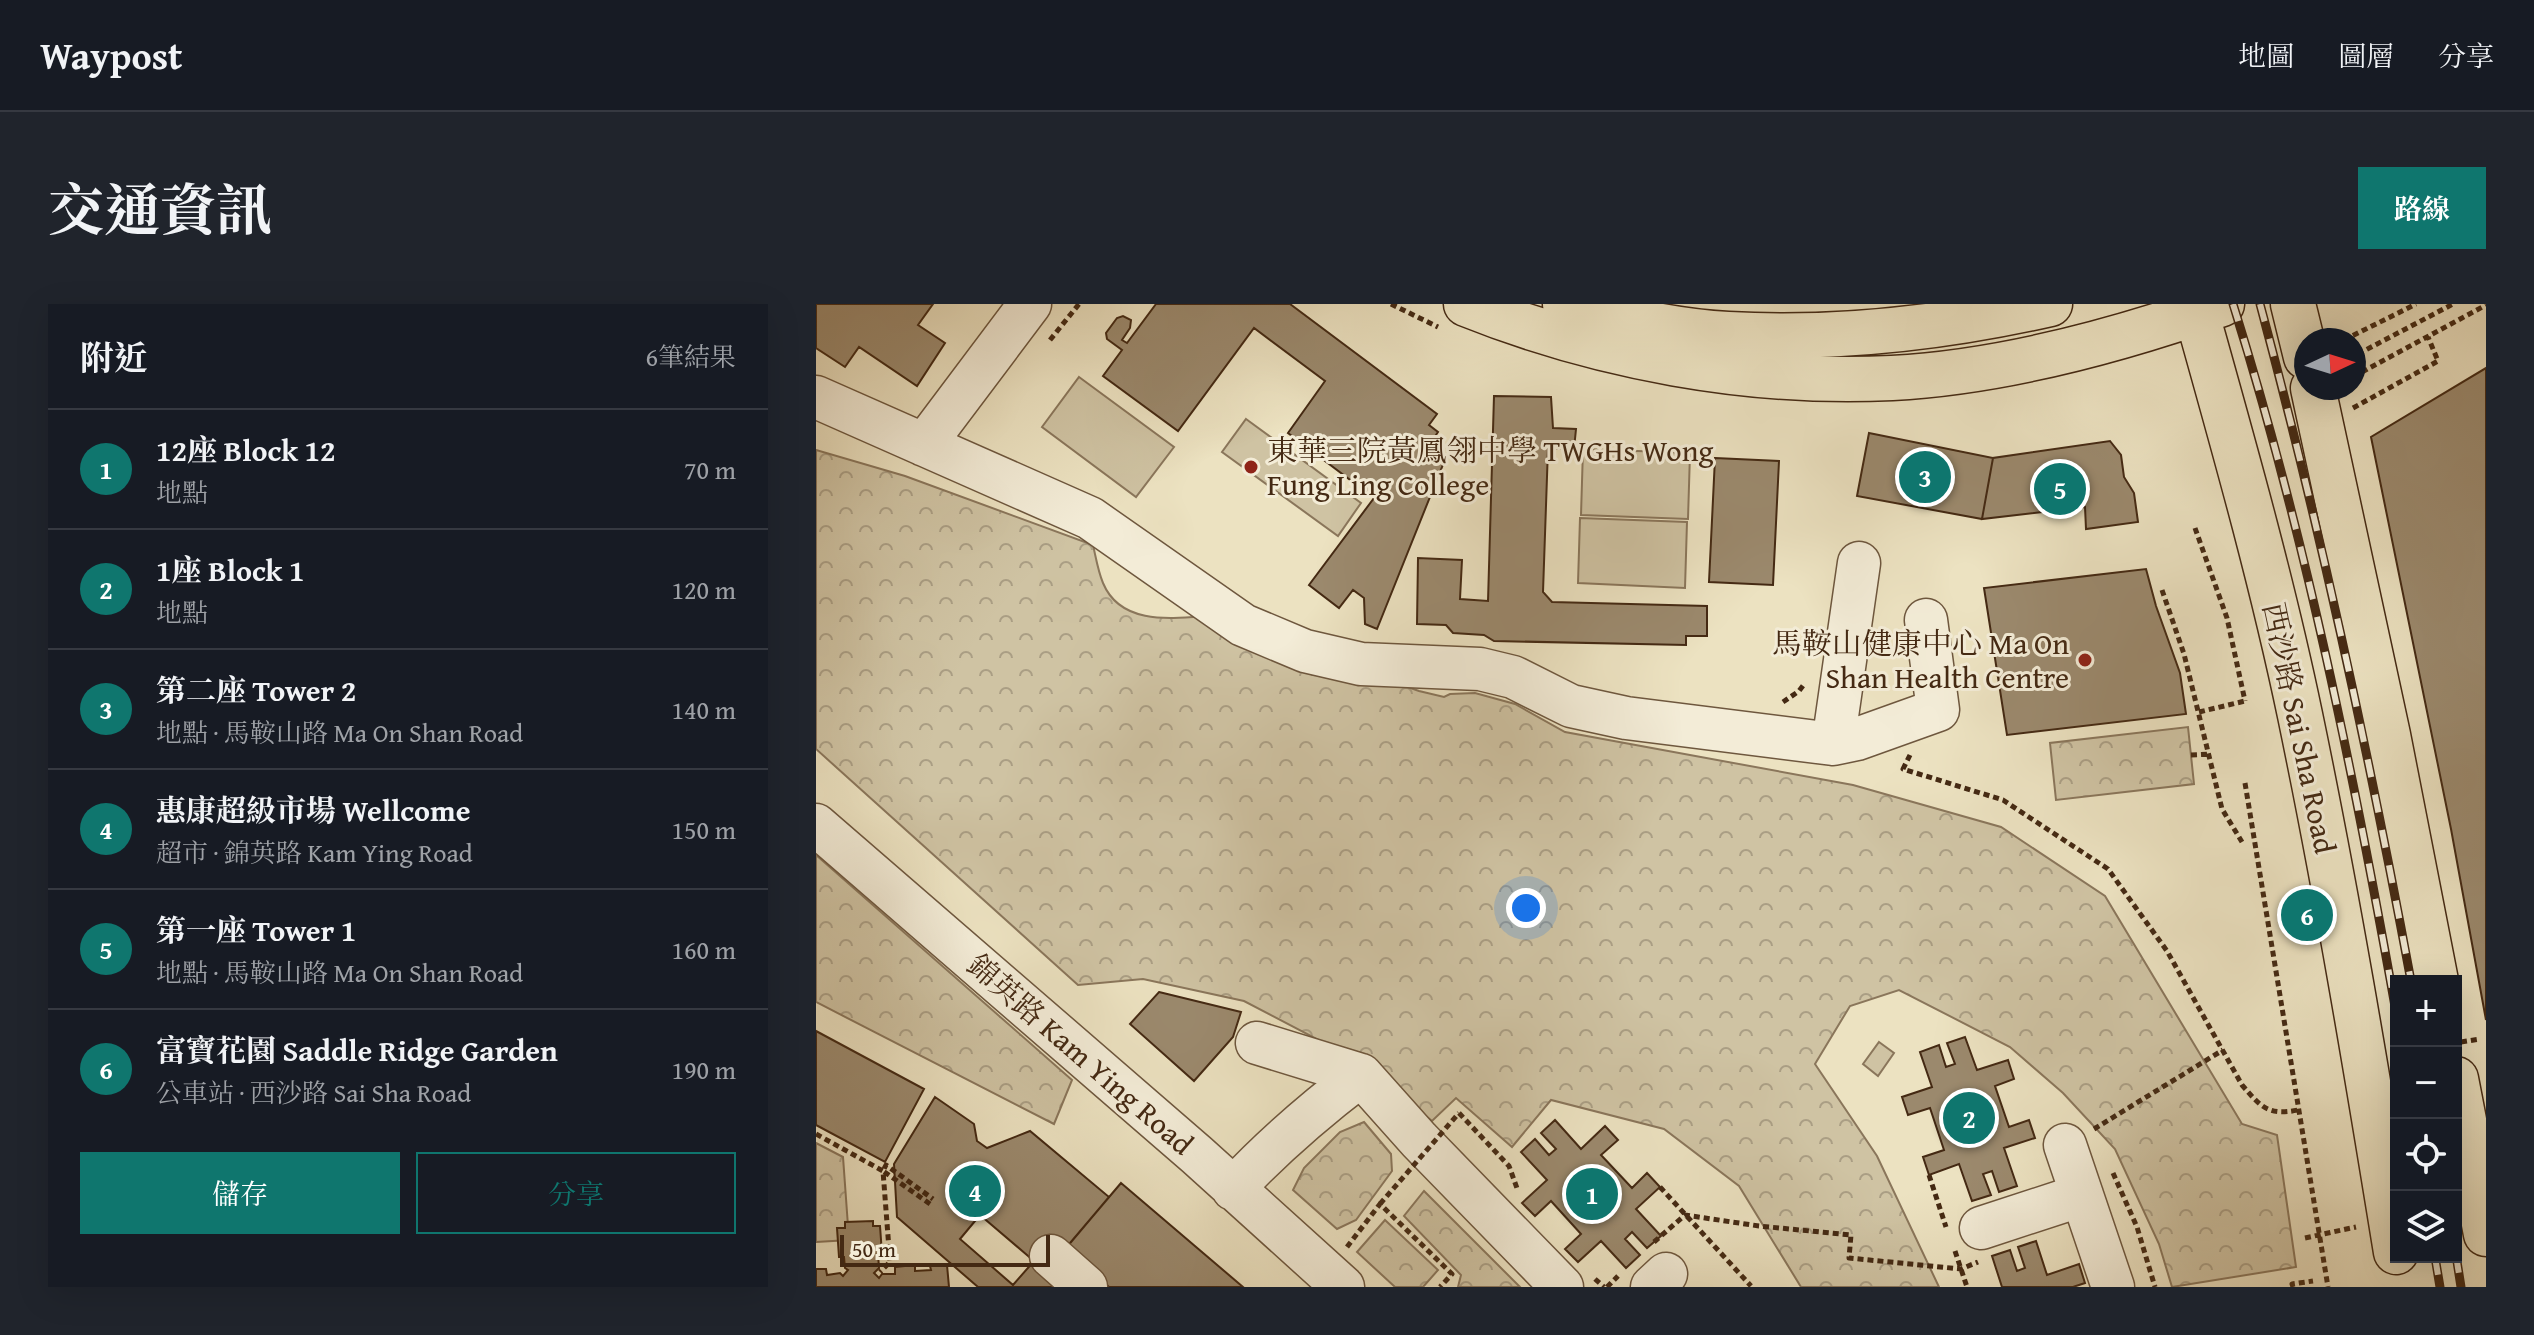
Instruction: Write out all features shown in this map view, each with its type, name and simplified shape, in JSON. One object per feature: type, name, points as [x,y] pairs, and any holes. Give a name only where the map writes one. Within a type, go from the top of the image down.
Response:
[{"type":"main road","points":[[1466,304],[1562,338],[1670,362],[1832,379],[1893,378],[2001,364],[2060,352],[2204,307]]},
{"type":"main road","points":[[1565,304],[1682,328],[1726,334],[1794,336],[1933,325],[2050,304]]},
{"type":"main road","points":[[2293,304],[2299,328]]},
{"type":"main road","name":"西沙路 Sai Sha Road","points":[[2204,307],[2299,714],[2353,987],[2390,1218]]},
{"type":"main road","points":[[2316,400],[2388,735],[2435,975]]},
{"type":"main road","points":[[2462,1110],[2486,1234]]},
{"type":"main road","name":"西沙路 Sai Sha Road","points":[[2398,1263],[2402,1287]]},
{"type":"street","points":[[924,445],[1030,304]]},
{"type":"street","points":[[816,397],[1090,518],[1243,625],[1305,651],[1361,664],[1480,669],[1513,677],[1571,706],[1599,712],[1833,744],[1857,739],[1938,710],[1926,620]]},
{"type":"street","points":[[1833,744],[1859,563]]},
{"type":"street","name":"錦英路 Kam Ying Road","points":[[816,825],[1233,1189],[1345,1268]]},
{"type":"street","points":[[1257,1043],[1361,1075],[1419,1140],[1562,1287]]},
{"type":"street","points":[[1233,1189],[1265,1154],[1361,1075]]},
{"type":"street","points":[[2078,1138],[2082,1195],[2113,1287]]},
{"type":"street","points":[[1981,1244],[2082,1195]]},
{"type":"street","points":[[1051,1256],[1086,1287]]},
{"type":"path","points":[[2366,329],[2416,304]]},
{"type":"path","points":[[2366,350],[2453,304]]},
{"type":"path","points":[[2366,370],[2486,305]]},
{"type":"path","points":[[2351,409],[2438,361],[2428,337]]},
{"type":"path","points":[[2195,528],[2227,618],[2245,701],[2199,712]]},
{"type":"path","points":[[2162,590],[2184,654],[2222,809],[2242,842]]},
{"type":"path","points":[[1780,704],[1799,691],[1810,676]]},
{"type":"path","points":[[2191,755],[2210,754]]},
{"type":"path","points":[[1903,769],[2003,800],[2108,869],[2167,951],[2242,1085],[2258,1104],[2280,1114],[2298,1110]]},
{"type":"path","points":[[2245,783],[2328,1287]]},
{"type":"path","points":[[2462,1042],[2480,1039]]},
{"type":"path","points":[[2078,1138],[2223,1050]]},
{"type":"path","points":[[1345,1268],[1380,1204],[1459,1113],[1509,1166]]},
{"type":"path","points":[[816,1134],[932,1201]]},
{"type":"path","points":[[880,1272],[890,1262],[883,1171]]},
{"type":"path","points":[[1660,1187],[1751,1286]]},
{"type":"path","points":[[1380,1204],[1452,1274],[1440,1287]]},
{"type":"path","points":[[1685,1215],[1851,1235],[1849,1258],[1961,1269],[1981,1244]]},
{"type":"path","points":[[1607,1287],[1648,1269],[1685,1215]]},
{"type":"path","points":[[2305,1238],[2320,1235],[2390,1243]]},
{"type":"path","points":[[2293,1287],[2292,1284],[2313,1281]]},
{"type":"green space","points":[[1079,377],[1174,447],[1136,497],[1042,427]]},
{"type":"green space","points":[[1246,419],[1361,503],[1338,536],[1222,452]]},
{"type":"green space","points":[[1583,449],[1690,453],[1688,519],[1581,515]]},
{"type":"green space","points":[[816,450],[905,476],[1093,545],[1101,578],[1111,596],[1133,612],[1161,618],[1205,616],[1419,691],[1444,697],[1475,693],[1515,704],[1565,732],[1853,785],[2001,827],[2105,896],[2242,1124],[2277,1135],[2296,1267],[2172,1287],[2159,1244],[2115,1149],[2063,1093],[2010,1047],[1899,990],[1850,1006],[1815,1064],[1877,1156],[1939,1287],[1801,1287],[1739,1186],[1664,1129],[1551,1100],[1512,1147],[1456,1098],[1432,1121],[1357,1060],[1244,1001],[1143,979],[1078,985],[816,749]]},
{"type":"green space","points":[[1580,518],[1687,522],[1685,588],[1578,583]]},
{"type":"green space","points":[[2188,727],[2194,784],[2056,800],[2050,743]]},
{"type":"green space","points":[[816,855],[1072,1080],[1054,1124],[816,1002]]},
{"type":"green space","points":[[1879,1042],[1894,1053],[1878,1076],[1863,1064]]},
{"type":"green space","points":[[1364,1122],[1391,1154],[1392,1171],[1356,1220],[1337,1229],[1293,1190],[1304,1168],[1340,1132]]},
{"type":"green space","points":[[816,1143],[843,1157],[849,1240],[816,1242]]},
{"type":"green space","points":[[1424,1191],[1520,1287],[1458,1287],[1461,1275],[1404,1216]]},
{"type":"green space","points":[[1385,1220],[1438,1270],[1423,1287],[1395,1287],[1357,1252]]},
{"type":"building","points":[[816,304],[933,304],[918,325],[945,343],[917,386],[859,347],[845,367],[816,348]]},
{"type":"building","points":[[1156,304],[1290,304],[1437,414],[1429,425],[1438,432],[1429,445],[1446,457],[1377,629],[1365,624],[1364,598],[1353,590],[1339,608],[1309,585],[1374,498],[1288,433],[1325,381],[1254,328],[1178,431],[1103,376],[1122,350],[1107,339],[1106,333],[1117,318],[1123,316],[1131,320],[1122,340],[1127,343]]},
{"type":"building","points":[[2486,368],[2486,1020],[2451,829],[2371,437]]},
{"type":"building","points":[[1494,396],[1551,397],[1553,428],[1576,429],[1574,449],[1548,448],[1543,592],[1552,602],[1707,606],[1707,636],[1686,636],[1686,645],[1494,641],[1484,635],[1453,633],[1446,625],[1417,624],[1418,558],[1462,560],[1460,599],[1488,601]]},
{"type":"building","points":[[1869,433],[1993,458],[1982,519],[1857,496]]},
{"type":"building","points":[[2110,441],[2121,455],[2124,477],[2134,493],[2138,522],[2086,529],[2085,507],[1982,519],[1993,458]]},
{"type":"building","points":[[1715,458],[1779,461],[1773,585],[1709,582]]},
{"type":"building","name":"馬鞍山健康中心 Ma On Shan Health Centre","points":[[2146,569],[2180,673],[2186,714],[2007,735],[1984,588]]},
{"type":"building","points":[[1159,992],[1241,1012],[1233,1037],[1194,1081],[1130,1024]]},
{"type":"building","points":[[816,1031],[924,1089],[885,1162],[816,1125]]},
{"type":"building","points":[[1965,1037],[1977,1070],[2008,1060],[2014,1079],[1995,1086],[2009,1127],[2029,1120],[2035,1138],[2004,1148],[2017,1186],[1999,1192],[1992,1171],[1983,1174],[1991,1195],[1972,1201],[1959,1164],[1929,1175],[1923,1157],[1944,1150],[1930,1108],[1908,1115],[1902,1097],[1932,1087],[1920,1052],[1939,1045],[1946,1067],[1955,1064],[1947,1043]]},
{"type":"building","points":[[935,1097],[974,1124],[977,1141],[987,1148],[1030,1131],[1109,1197],[1045,1273],[1061,1287],[978,1287],[897,1217],[894,1164]],"holes":[[[980,1215],[1034,1261],[1013,1285],[960,1239]]]},
{"type":"building","points":[[1555,1120],[1581,1149],[1605,1126],[1618,1140],[1601,1155],[1632,1188],[1647,1173],[1660,1187],[1636,1209],[1661,1236],[1647,1248],[1632,1232],[1625,1239],[1640,1255],[1626,1268],[1601,1241],[1578,1262],[1565,1249],[1581,1234],[1551,1201],[1535,1216],[1522,1203],[1547,1180],[1521,1152],[1535,1139],[1549,1155],[1556,1149],[1541,1133]]},
{"type":"building","points":[[1121,1183],[1243,1287],[1109,1287],[1065,1249]]},
{"type":"building","points":[[873,1221],[873,1226],[880,1226],[882,1254],[878,1254],[879,1268],[874,1273],[879,1278],[882,1274],[895,1274],[895,1267],[915,1265],[915,1271],[947,1265],[949,1287],[816,1287],[816,1269],[826,1269],[827,1275],[840,1273],[843,1276],[848,1270],[844,1257],[839,1257],[837,1228],[845,1228],[845,1222]]},
{"type":"building","points":[[2036,1241],[2047,1275],[2079,1264],[2085,1283],[2073,1287],[2002,1287],[1992,1256],[2010,1250],[2017,1271],[2025,1268],[2018,1247]]},
{"type":"railway","points":[[2233,304],[2283,478],[2326,655],[2390,980]]},
{"type":"railway","points":[[2260,304],[2342,641],[2410,975]]},
{"type":"railway","points":[[2436,1263],[2440,1287]]},
{"type":"railway","points":[[2457,1263],[2461,1287]]},
{"type":"place","name":"東華三院黃鳳翎中學 TWGHs Wong Fung Ling College","points":[[1251,467]]},
{"type":"place","name":"第二座 Tower 2","points":[[1925,477]]},
{"type":"place","name":"第一座 Tower 1","points":[[2060,489]]},
{"type":"place","name":"馬鞍山健康中心 Ma On Shan Health Centre","points":[[2085,660]]},
{"type":"place","name":"富寶花園 Saddle Ridge Garden","points":[[2307,915]]},
{"type":"place","name":"1座 Block 1","points":[[1969,1118]]},
{"type":"place","name":"惠康超級市場 Wellcome","points":[[975,1191]]},
{"type":"place","name":"12座 Block 12","points":[[1592,1194]]}]
